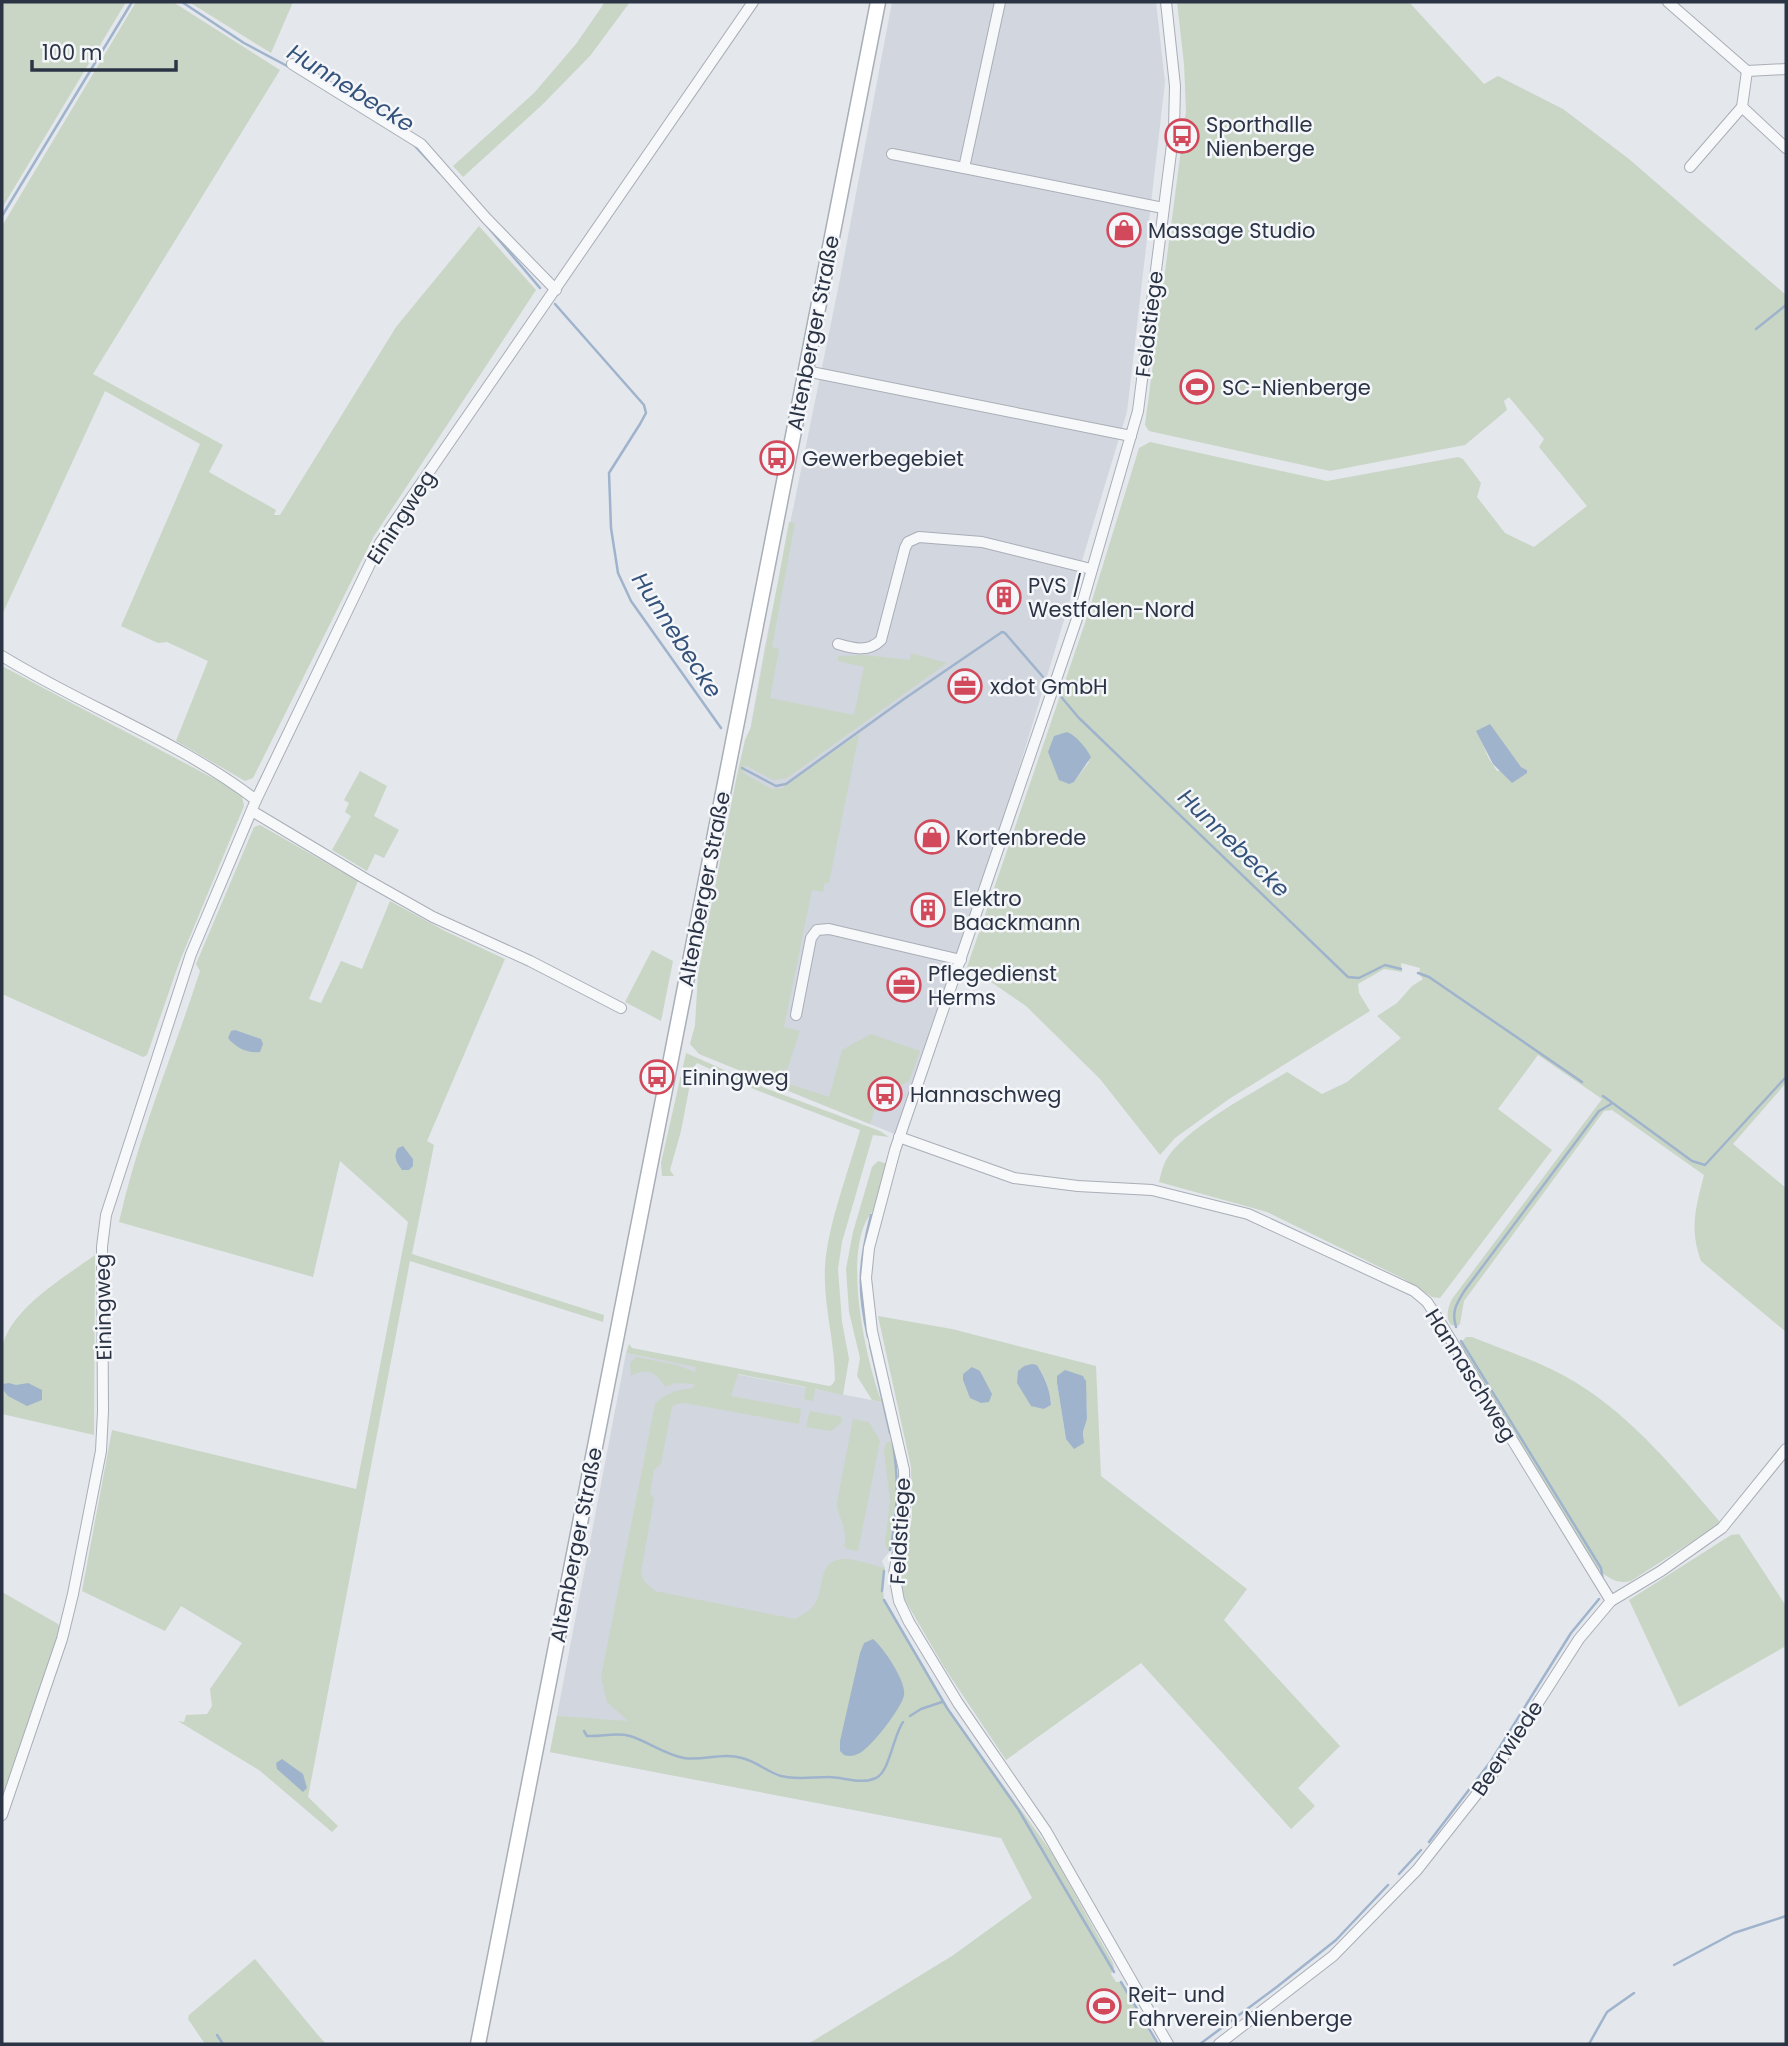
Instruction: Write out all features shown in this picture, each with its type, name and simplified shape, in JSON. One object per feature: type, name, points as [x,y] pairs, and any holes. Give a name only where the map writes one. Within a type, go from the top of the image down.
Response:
[{"type":"main road","name":"Altenberger Straße","points":[[478,2044],[878,2]]},
{"type":"street","name":"Einingweg","points":[[2,1815],[62,1639],[74,1594],[101,1451],[102,1247],[106,1215],[180,982],[254,805],[380,543],[753,2]]},
{"type":"street","points":[[964,168],[1000,2]]},
{"type":"street","name":"Feldstiege","points":[[1166,2],[1174,62],[1175,105],[1138,411],[1069,643],[899,1137],[869,1248],[866,1278],[872,1331],[904,1470],[905,1512],[894,1574],[896,1592],[909,1622],[958,1703],[1046,1831],[1168,2044]]},
{"type":"street","points":[[1668,2],[1747,71],[1786,69]]},
{"type":"street","points":[[292,64],[421,144],[486,218],[556,290]]},
{"type":"street","points":[[1690,166],[1742,107],[1747,71]]},
{"type":"street","points":[[1742,107],[1786,148]]},
{"type":"street","points":[[892,154],[1163,208]]},
{"type":"street","points":[[806,371],[1131,436]]},
{"type":"street","points":[[838,644],[858,649],[868,648],[881,640],[905,548],[908,542],[919,537],[982,542],[1091,569]]},
{"type":"street","points":[[2,656],[210,768],[254,805],[363,878],[433,917],[621,1008]]},
{"type":"street","points":[[796,1015],[811,938],[817,930],[828,929],[961,960]]},
{"type":"street","name":"Hannaschweg","points":[[899,1137],[1014,1178],[1078,1186],[1152,1190],[1248,1214],[1414,1292],[1427,1302],[1435,1314],[1611,1601]]},
{"type":"street","name":"Beerwiede","points":[[1219,2044],[1333,1956],[1417,1870],[1491,1776],[1579,1639],[1611,1601],[1661,1571],[1722,1528],[1786,1449]]},
{"type":"shaded area","points":[[892,2],[1156,2],[1165,82],[1127,412],[926,1076],[902,1137],[761,1080],[739,793],[765,646],[839,284]]},
{"type":"shaded area","points":[[626,1353],[882,1402],[893,1446],[897,1514],[889,1552],[882,1561],[885,1568],[882,1581],[884,1602],[1001,1838],[550,1752]]},
{"type":"green space","points":[[2,2],[126,2],[2,208]]},
{"type":"green space","points":[[136,2],[173,2],[280,70],[93,374],[223,445],[209,472],[276,510],[274,515],[280,515],[396,327],[479,226],[536,290],[374,536],[253,778],[245,781],[176,741],[208,661],[167,642],[158,643],[121,626],[200,444],[105,391],[2,615],[2,226]]},
{"type":"green space","points":[[189,2],[293,2],[271,53]]},
{"type":"green space","points":[[605,2],[630,2],[590,56],[542,105],[463,177],[453,166],[534,93],[576,44]]},
{"type":"green space","points":[[1177,2],[1409,2],[1484,84],[1498,76],[1563,109],[1629,159],[1786,295],[1786,1083],[1733,1144],[1786,1188],[1786,1332],[1701,1261],[1695,1228],[1696,1208],[1704,1175],[1612,1110],[1604,1111],[1464,1301],[1460,1324],[1451,1325],[1448,1312],[1452,1299],[1602,1099],[1538,1055],[1498,1109],[1552,1150],[1440,1298],[1432,1297],[1404,1279],[1267,1212],[1159,1182],[1168,1157],[1177,1146],[1206,1122],[1241,1099],[1287,1072],[1322,1094],[1347,1082],[1401,1038],[1377,1016],[1397,1003],[1412,986],[1423,979],[1419,974],[1420,968],[1401,963],[1402,972],[1384,969],[1358,984],[1359,993],[1370,1011],[1229,1099],[1175,1138],[1160,1155],[1100,1079],[1026,1006],[972,969],[965,973],[1086,620],[1139,448],[1150,442],[1327,481],[1458,457],[1463,459],[1481,483],[1477,497],[1505,533],[1534,547],[1587,506],[1539,447],[1544,439],[1509,397],[1504,401],[1507,410],[1465,445],[1330,471],[1149,431],[1145,425],[1186,111]],"holes":[[[1478,732],[1521,767],[1527,770],[1497,771]],[[1054,736],[1089,762],[1074,782]]]},
{"type":"green space","points":[[789,522],[795,523],[772,647],[779,649],[770,698],[854,715],[864,667],[838,661],[838,656],[864,655],[910,660],[911,653],[947,663],[787,778],[773,780],[745,765],[743,773],[772,789],[782,788],[859,734],[829,883],[825,882],[823,892],[812,890],[784,1027],[800,1031],[783,1082],[829,1097],[842,1050],[871,1034],[920,1051],[909,1081],[879,1097],[870,1124],[699,1054],[690,1044],[695,1025],[698,974],[737,775],[745,740],[751,727]]},
{"type":"green space","points":[[2,666],[226,785],[242,797],[244,806],[179,963],[147,1055],[143,1057],[2,994]]},
{"type":"green space","points":[[360,771],[387,786],[374,816],[399,830],[384,858],[375,854],[367,871],[332,850],[351,816],[345,812],[349,803],[344,800]]},
{"type":"green space","points":[[260,825],[358,881],[309,999],[321,1003],[341,961],[362,969],[390,901],[505,959],[427,1141],[434,1145],[412,1254],[604,1315],[603,1322],[410,1261],[308,1797],[338,1826],[332,1832],[259,1770],[178,1721],[184,1722],[186,1715],[207,1714],[212,1706],[210,1689],[242,1643],[181,1606],[165,1631],[82,1591],[112,1430],[356,1489],[408,1222],[340,1161],[313,1277],[119,1222],[146,1127],[200,971],[196,964],[254,827]]},
{"type":"green space","points":[[652,950],[673,961],[661,1021],[625,1002]]},
{"type":"green space","points":[[686,1053],[765,1088],[880,1131],[889,1137],[873,1135],[842,1242],[838,1269],[842,1322],[849,1359],[843,1395],[815,1389],[813,1401],[804,1399],[806,1387],[738,1374],[731,1396],[801,1409],[799,1424],[685,1403],[672,1407],[661,1464],[654,1470],[650,1493],[654,1499],[641,1572],[644,1581],[655,1591],[795,1619],[814,1605],[825,1570],[834,1561],[852,1560],[885,1568],[882,1581],[884,1602],[947,1707],[1052,1853],[1113,1963],[1111,1974],[1116,1982],[1120,1982],[1156,2044],[808,2044],[952,1956],[1032,1898],[1001,1838],[550,1752],[557,1716],[628,1721],[607,1702],[601,1677],[655,1404],[672,1392],[693,1388],[694,1384],[675,1383],[665,1387],[651,1372],[631,1376],[630,1363],[636,1357],[677,1365],[695,1372],[696,1367],[626,1353],[629,1344],[632,1348],[829,1386],[835,1380],[825,1267],[834,1217],[860,1130],[756,1090],[697,1063],[693,1068],[681,1131],[670,1170],[674,1176],[662,1176],[661,1163]]},
{"type":"green space","points":[[878,1161],[887,1164],[875,1209],[864,1225],[857,1274],[863,1332],[882,1402],[872,1400],[857,1376],[860,1358],[849,1312],[846,1269],[853,1232],[872,1167]]},
{"type":"green space","points":[[95,1255],[94,1435],[2,1414],[1,1357],[6,1335],[26,1308]]},
{"type":"green space","points":[[878,1316],[952,1329],[1096,1366],[1101,1476],[1247,1589],[1224,1620],[1340,1746],[1298,1788],[1315,1806],[1291,1829],[1141,1663],[1006,1760],[944,1667],[905,1600],[901,1584],[912,1517],[911,1467]],"holes":[[[1037,1365],[1047,1384],[1051,1405],[1044,1409],[1041,1407]],[[1059,1374],[1085,1378],[1087,1419],[1084,1438],[1066,1439],[1057,1383]]]},
{"type":"green space","points":[[1466,1337],[1472,1337],[1551,1369],[1596,1396],[1654,1447],[1721,1523],[1631,1581],[1615,1581],[1607,1576],[1594,1566],[1459,1345]]},
{"type":"green space","points":[[810,1411],[842,1417],[841,1423],[831,1431],[806,1427]]},
{"type":"green space","points":[[853,1419],[869,1422],[880,1441],[858,1551],[844,1546],[845,1535],[837,1503]]},
{"type":"green space","points":[[892,1441],[897,1497],[889,1552],[885,1544],[890,1501],[884,1451],[886,1443]]},
{"type":"green space","points":[[1739,1534],[1786,1606],[1786,1646],[1679,1707],[1629,1600],[1731,1535]]},
{"type":"green space","points":[[2,1592],[58,1624],[61,1631],[2,1805]]},
{"type":"green space","points":[[255,1959],[326,2044],[205,2044],[188,2019],[189,2015]]},
{"type":"water","points":[[1490,724],[1521,767],[1527,770],[1527,773],[1512,783],[1493,764],[1476,731]]},
{"type":"water","points":[[1067,732],[1081,743],[1091,757],[1074,782],[1069,784],[1059,780],[1048,752],[1054,736]]},
{"type":"water","points":[[231,1031],[261,1039],[263,1044],[260,1052],[246,1051],[234,1044],[228,1038]]},
{"type":"water","points":[[403,1146],[413,1159],[413,1166],[409,1170],[402,1170],[396,1159],[398,1148]]},
{"type":"water","points":[[1032,1364],[1037,1365],[1048,1389],[1051,1405],[1044,1409],[1031,1406],[1017,1383],[1018,1371]]},
{"type":"water","points":[[972,1367],[980,1371],[992,1394],[989,1402],[981,1403],[970,1398],[963,1374]]},
{"type":"water","points":[[1065,1370],[1083,1376],[1086,1381],[1087,1419],[1083,1432],[1084,1443],[1074,1449],[1066,1439],[1057,1383],[1057,1376]]},
{"type":"water","points":[[28,1383],[42,1390],[42,1400],[27,1406],[4,1391],[3,1384]]},
{"type":"water","points":[[873,1639],[898,1674],[904,1696],[871,1743],[860,1753],[846,1756],[840,1751],[840,1741],[860,1653],[864,1643]]},
{"type":"water","points":[[282,1759],[303,1774],[307,1788],[303,1792],[277,1769],[276,1763]]},
{"type":"waterway","name":"Hunnebecke","points":[[2,216],[132,2]]},
{"type":"waterway","name":"Hunnebecke","points":[[182,2],[244,43],[289,67]]},
{"type":"waterway","name":"Hunnebecke","points":[[414,145],[440,173]]},
{"type":"waterway","name":"Hunnebecke","points":[[482,220],[540,288]]},
{"type":"waterway","name":"Hunnebecke","points":[[555,304],[644,405],[646,413],[609,473],[611,528],[618,573],[631,601],[721,728]]},
{"type":"waterway","points":[[1756,329],[1786,305]]},
{"type":"waterway","name":"Hunnebecke","points":[[742,768],[776,786],[786,784],[1002,632],[1043,677]]},
{"type":"waterway","name":"Hunnebecke","points":[[1058,693],[1078,717],[1348,977],[1359,978],[1385,965],[1401,969]]},
{"type":"waterway","name":"Hunnebecke","points":[[1418,973],[1429,977],[1582,1082]]},
{"type":"waterway","name":"Hunnebecke","points":[[1603,1096],[1692,1161],[1705,1165],[1786,1077]]},
{"type":"waterway","points":[[1456,1327],[1457,1303],[1465,1290],[1599,1111],[1611,1104]]},
{"type":"waterway","points":[[868,1337],[862,1304],[861,1276],[871,1215]]},
{"type":"waterway","points":[[1461,1341],[1601,1568],[1603,1581]]},
{"type":"waterway","points":[[870,1345],[890,1433]]},
{"type":"waterway","points":[[890,1550],[897,1497],[893,1444]]},
{"type":"waterway","points":[[882,1591],[884,1571]]},
{"type":"waterway","points":[[1429,1842],[1491,1761],[1571,1633],[1599,1599]]},
{"type":"waterway","points":[[884,1600],[947,1708],[1018,1809],[1114,1972]]},
{"type":"waterway","points":[[910,1716],[942,1702]]},
{"type":"waterway","points":[[584,1731],[587,1736],[630,1736],[684,1758],[735,1756],[787,1777],[828,1777],[864,1781],[876,1778],[885,1768],[903,1722]]},
{"type":"waterway","points":[[1399,1874],[1421,1850]]},
{"type":"waterway","points":[[1200,2044],[1336,1940],[1388,1885]]},
{"type":"waterway","points":[[1674,1965],[1734,1933],[1786,1916]]},
{"type":"waterway","points":[[1121,1982],[1158,2044]]},
{"type":"waterway","points":[[1589,2044],[1607,2012],[1634,1993]]},
{"type":"waterway","points":[[217,2035],[223,2044]]},
{"type":"place","name":"Sporthalle Nienberge","points":[[1182,136]]},
{"type":"place","name":"Massage Studio","points":[[1124,230]]},
{"type":"place","name":"SC-Nienberge","points":[[1197,387]]},
{"type":"place","name":"Gewerbegebiet","points":[[777,458]]},
{"type":"place","name":"PVS / Westfalen-Nord","points":[[1004,597]]},
{"type":"place","name":"xdot GmbH","points":[[965,686]]},
{"type":"place","name":"Kortenbrede","points":[[932,837]]},
{"type":"place","name":"Elektro Baackmann","points":[[928,910]]},
{"type":"place","name":"Pflegedienst Herms","points":[[904,985]]},
{"type":"place","name":"Einingweg","points":[[657,1077]]},
{"type":"place","name":"Hannaschweg","points":[[885,1094]]},
{"type":"place","name":"Reit- und Fahrverein Nienberge","points":[[1104,2006]]}]
